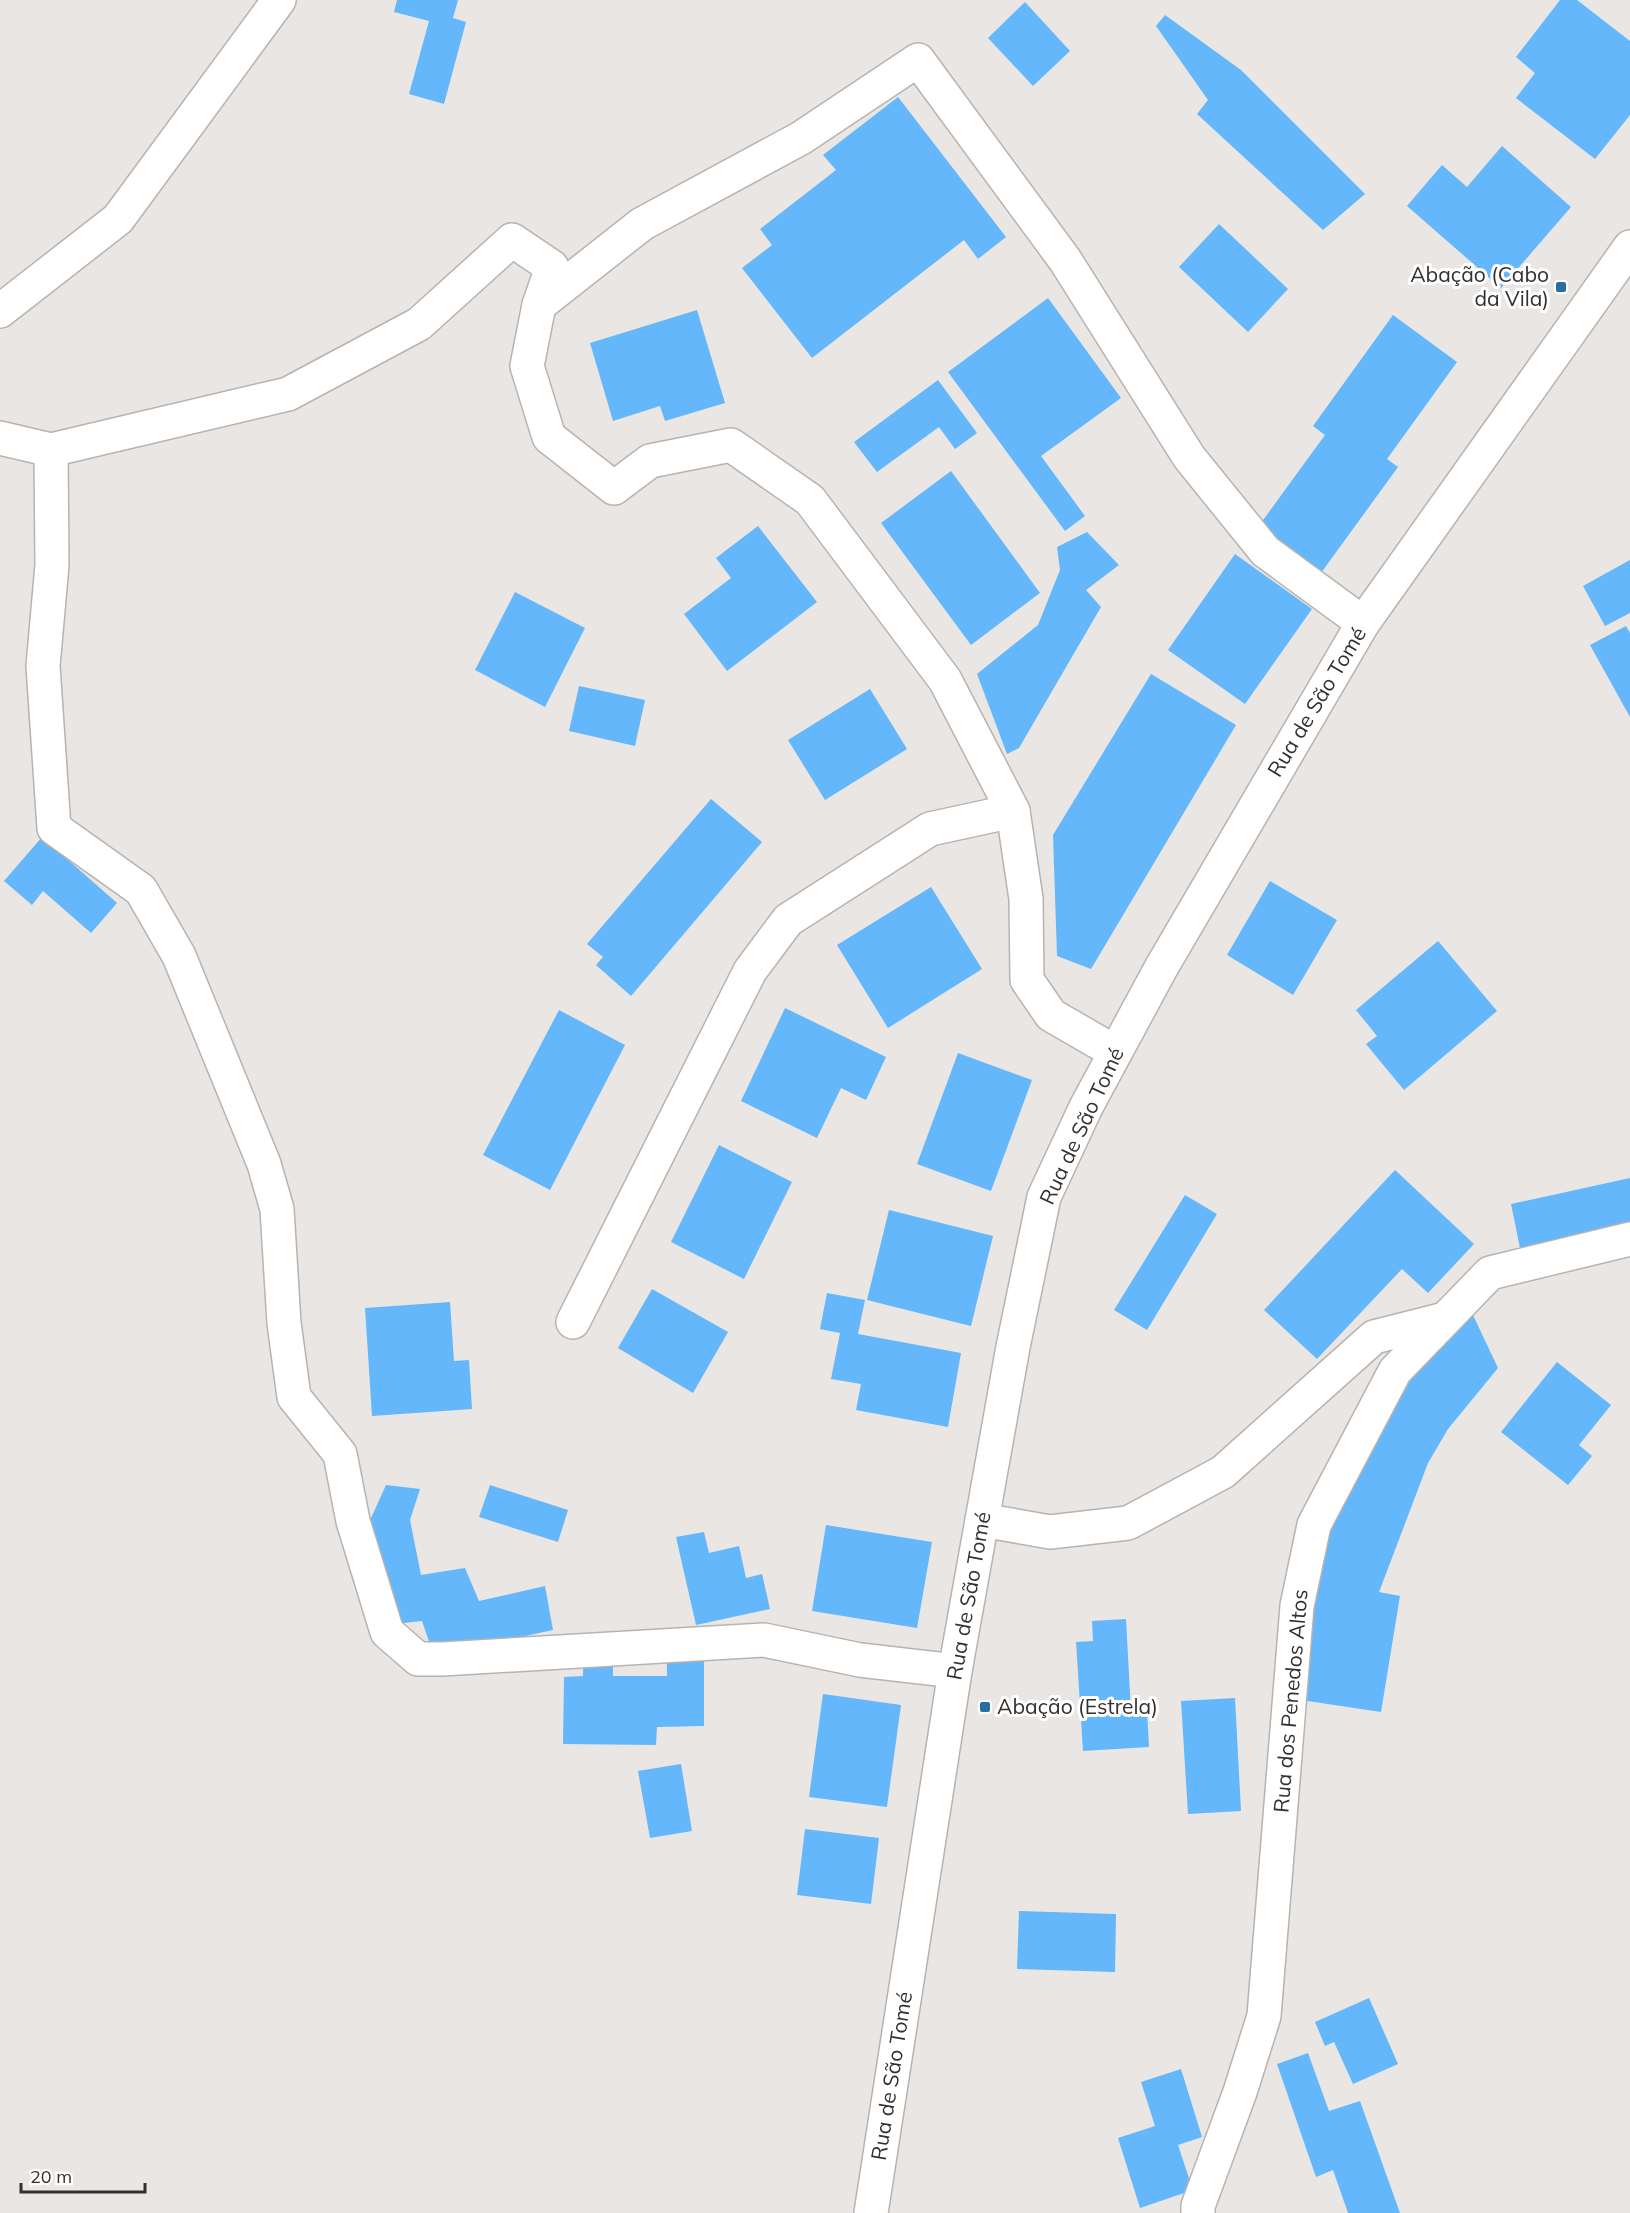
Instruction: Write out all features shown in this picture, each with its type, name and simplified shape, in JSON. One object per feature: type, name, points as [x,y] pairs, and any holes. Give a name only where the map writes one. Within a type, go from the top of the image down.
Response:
[{"type":"street","points":[[0,311],[118,219],[279,0]]},
{"type":"street","points":[[540,305],[642,224],[801,138],[918,60],[1065,260],[1189,457],[1265,551],[1363,623]]},
{"type":"street","points":[[0,438],[51,450],[288,394],[419,324],[512,240],[552,267],[540,305],[526,366],[549,437],[614,489],[650,461],[730,446],[810,500],[945,680],[1013,811],[1026,899],[1027,980],[1051,1015],[1116,1052]]},
{"type":"street","name":"Rua de São Tomé","points":[[872,2213],[955,1671],[1013,1347],[1044,1197],[1086,1107],[1161,968],[1363,623],[1630,247]]},
{"type":"street","points":[[51,450],[52,565],[43,666],[54,828],[141,890],[179,956],[264,1164],[277,1209],[284,1323],[294,1397],[340,1454],[353,1521],[387,1632],[418,1659],[454,1659],[764,1640],[860,1660],[955,1671]]},
{"type":"street","points":[[573,1322],[750,971],[788,920],[930,829],[1013,811]]},
{"type":"street","name":"Rua dos Penedos Altos","points":[[1198,2213],[1198,2206],[1240,2092],[1264,2016],[1297,1606],[1314,1525],[1395,1371],[1490,1273],[1630,1239]]},
{"type":"street","points":[[982,1520],[1050,1532],[1128,1523],[1223,1472],[1374,1337],[1445,1320]]},
{"type":"building","points":[[397,0],[458,0],[453,18],[466,22],[444,104],[409,94],[429,21],[394,12]]},
{"type":"building","points":[[1560,0],[1577,0],[1630,41],[1630,115],[1595,159],[1516,98],[1535,73],[1516,57]]},
{"type":"building","points":[[1025,2],[1070,51],[1033,86],[988,38]]},
{"type":"building","points":[[1165,15],[1241,70],[1365,194],[1323,230],[1197,114],[1208,100],[1156,26]]},
{"type":"building","points":[[898,97],[1006,237],[978,259],[964,240],[812,358],[742,268],[772,245],[760,229],[836,170],[823,155]]},
{"type":"building","points":[[1502,146],[1571,207],[1501,288],[1407,206],[1442,165],[1467,187]]},
{"type":"building","points":[[1219,224],[1288,289],[1248,332],[1179,267]]},
{"type":"building","points":[[1048,298],[1121,398],[1041,456],[1085,516],[1065,531],[948,372]]},
{"type":"building","points":[[697,310],[725,403],[665,421],[660,406],[613,421],[590,343]]},
{"type":"building","points":[[1393,315],[1457,362],[1387,459],[1398,467],[1321,573],[1258,527],[1325,435],[1313,426]]},
{"type":"building","points":[[938,380],[977,433],[955,449],[939,427],[877,472],[854,442]]},
{"type":"building","points":[[951,471],[1040,593],[971,645],[881,523]]},
{"type":"building","points":[[758,526],[817,602],[727,671],[684,614],[731,578],[716,558]]},
{"type":"building","points":[[1087,532],[1119,565],[1086,590],[1101,607],[1019,748],[1007,754],[977,674],[1038,625],[1060,570],[1057,547]]},
{"type":"building","points":[[1235,554],[1312,609],[1245,704],[1168,650]]},
{"type":"building","points":[[1630,560],[1630,613],[1605,626],[1583,586]]},
{"type":"building","points":[[515,592],[585,628],[545,707],[475,670]]},
{"type":"building","points":[[1626,626],[1630,633],[1630,717],[1590,645]]},
{"type":"building","points":[[1151,674],[1236,725],[1091,969],[1057,956],[1053,835]]},
{"type":"building","points":[[579,686],[645,700],[635,746],[569,731]]},
{"type":"building","points":[[870,689],[907,749],[825,800],[788,740]]},
{"type":"building","points":[[711,799],[762,842],[631,996],[596,965],[603,957],[587,944]]},
{"type":"building","points":[[42,837],[117,903],[91,933],[43,891],[32,905],[4,881]]},
{"type":"building","points":[[1270,881],[1337,920],[1293,995],[1227,955]]},
{"type":"building","points":[[931,887],[982,969],[888,1028],[837,945]]},
{"type":"building","points":[[1438,941],[1497,1011],[1404,1090],[1366,1044],[1377,1036],[1356,1010]]},
{"type":"building","points":[[785,1008],[886,1057],[866,1100],[841,1088],[817,1138],[741,1101]]},
{"type":"building","points":[[559,1010],[625,1045],[550,1190],[483,1155]]},
{"type":"building","points":[[958,1053],[1032,1080],[991,1191],[917,1164]]},
{"type":"building","points":[[719,1145],[792,1182],[744,1279],[671,1242]]},
{"type":"building","points":[[1395,1170],[1474,1244],[1428,1293],[1402,1269],[1317,1359],[1264,1310]]},
{"type":"building","points":[[1630,1178],[1630,1224],[1520,1248],[1511,1204]]},
{"type":"building","points":[[1185,1195],[1217,1214],[1147,1330],[1114,1310]]},
{"type":"building","points":[[889,1210],[993,1236],[971,1326],[867,1300]]},
{"type":"building","points":[[652,1289],[728,1332],[693,1393],[618,1348]]},
{"type":"building","points":[[827,1293],[865,1300],[858,1334],[961,1353],[948,1427],[856,1410],[861,1384],[831,1379],[840,1333],[820,1329]]},
{"type":"building","points":[[450,1302],[454,1361],[469,1360],[472,1409],[372,1416],[365,1308]]},
{"type":"building","points":[[1472,1313],[1498,1368],[1448,1429],[1428,1463],[1379,1592],[1400,1596],[1381,1712],[1301,1700],[1318,1553],[1395,1397]]},
{"type":"building","points":[[1557,1362],[1611,1405],[1579,1445],[1592,1456],[1568,1485],[1501,1432]]},
{"type":"building","points":[[386,1485],[420,1489],[410,1520],[421,1575],[465,1568],[479,1601],[545,1586],[553,1630],[434,1656],[422,1621],[395,1624],[367,1527]]},
{"type":"building","points":[[490,1485],[568,1510],[558,1542],[479,1517]]},
{"type":"building","points":[[826,1525],[932,1542],[917,1628],[812,1611]]},
{"type":"building","points":[[704,1532],[709,1553],[739,1546],[746,1578],[762,1574],[770,1609],[696,1625],[676,1537]]},
{"type":"building","points":[[1126,1619],[1131,1712],[1147,1710],[1149,1747],[1083,1751],[1076,1642],[1093,1641],[1092,1621]]},
{"type":"building","points":[[667,1659],[704,1659],[704,1726],[657,1727],[656,1745],[563,1744],[564,1677],[583,1676],[583,1666],[613,1666],[613,1676],[667,1676]]},
{"type":"building","points":[[823,1694],[901,1705],[887,1807],[809,1797]]},
{"type":"building","points":[[1235,1698],[1241,1811],[1188,1814],[1181,1701]]},
{"type":"building","points":[[681,1764],[692,1831],[650,1838],[638,1771]]},
{"type":"building","points":[[805,1829],[879,1838],[871,1904],[797,1895]]},
{"type":"building","points":[[1019,1911],[1116,1914],[1115,1972],[1017,1969]]},
{"type":"building","points":[[1369,1998],[1398,2064],[1353,2084],[1334,2042],[1325,2046],[1315,2022]]},
{"type":"building","points":[[1308,2053],[1329,2111],[1360,2101],[1400,2213],[1348,2213],[1333,2170],[1316,2177],[1277,2064]]},
{"type":"building","points":[[1181,2069],[1202,2137],[1178,2145],[1193,2190],[1140,2208],[1118,2138],[1155,2126],[1141,2082]]},
{"type":"place","name":"Abação (Cabo da Vila)","points":[[1561,287]]},
{"type":"place","name":"Abação (Estrela)","points":[[985,1707]]}]
